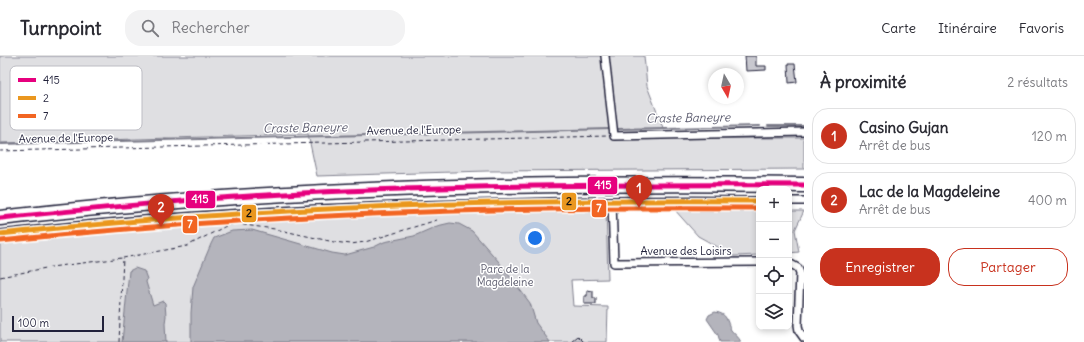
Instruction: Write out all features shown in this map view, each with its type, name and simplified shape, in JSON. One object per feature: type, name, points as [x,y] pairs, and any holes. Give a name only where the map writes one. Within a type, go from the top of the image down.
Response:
[{"type":"highway","points":[[0,208],[157,193],[296,184],[420,179],[572,177],[804,177]]},
{"type":"highway","points":[[0,218],[202,198],[388,189],[569,185],[804,185]]},
{"type":"street","points":[[605,56],[614,136],[804,132]]},
{"type":"street","points":[[0,234],[111,222],[312,209],[407,205],[756,200]]},
{"type":"street","points":[[792,201],[804,201]]},
{"type":"street","name":"Avenue des Loisirs","points":[[612,202],[614,263],[756,262]]},
{"type":"street","points":[[792,265],[798,268],[800,273],[798,325],[799,331],[804,338]]},
{"type":"path","name":"Avenue de l'Europe","points":[[0,151],[614,136]]},
{"type":"path","points":[[0,277],[51,267],[123,258],[187,246],[226,226],[236,224],[275,229],[334,242],[352,244],[365,242],[437,220]]},
{"type":"path","points":[[119,342],[123,258]]},
{"type":"green space","points":[[0,56],[644,56],[647,86],[667,138],[804,138],[804,169],[487,171],[317,176],[308,134],[0,143]]},
{"type":"green space","name":"Parc de la Magdeleine","points":[[606,208],[608,279],[571,280],[573,306],[608,307],[607,342],[0,342],[0,241],[162,224],[310,215],[476,209]]},
{"type":"green space","points":[[674,209],[756,210],[756,255],[734,256],[698,236]]},
{"type":"green space","points":[[792,211],[804,211],[795,230],[799,252],[792,253]]},
{"type":"shaded area","points":[[450,223],[459,224],[472,231],[499,262],[530,303],[536,323],[550,342],[191,342],[193,287],[214,238],[232,231],[252,230],[332,253],[345,255],[374,247],[384,242],[414,236],[437,226]]},
{"type":"shaded area","points":[[135,268],[144,271],[153,305],[163,301],[165,303],[166,342],[122,342],[129,271]]},
{"type":"shaded area","points":[[715,312],[724,316],[731,330],[741,342],[720,342],[718,335],[707,319],[709,315]]},
{"type":"building","points":[[745,56],[756,56],[756,66],[766,66],[766,70],[746,71]]},
{"type":"building","points":[[788,64],[795,64],[797,82],[789,83]]},
{"type":"building","points":[[587,290],[593,291],[593,298],[596,298],[596,304],[584,304],[584,296],[587,296]]},
{"type":"building","points":[[578,336],[584,342],[571,342]]},
{"type":"waterway","name":"Craste Baneyre","points":[[616,129],[760,126]]},
{"type":"waterway","name":"Craste Baneyre","points":[[768,126],[804,126]]},
{"type":"waterway","name":"Craste Baneyre","points":[[0,144],[610,129]]},
{"type":"transit line","name":"415","points":[[0,218],[226,198],[365,190],[553,186],[804,185]]},
{"type":"transit line","name":"2","points":[[0,234],[189,217],[284,211],[474,203],[756,201]]},
{"type":"transit line","name":"7","points":[[1,241],[190,224],[284,218],[474,210],[756,208]]},
{"type":"place","name":"Casino Gujan","points":[[639,208]]},
{"type":"place","name":"Lac de la Magdeleine","points":[[161,227]]}]
